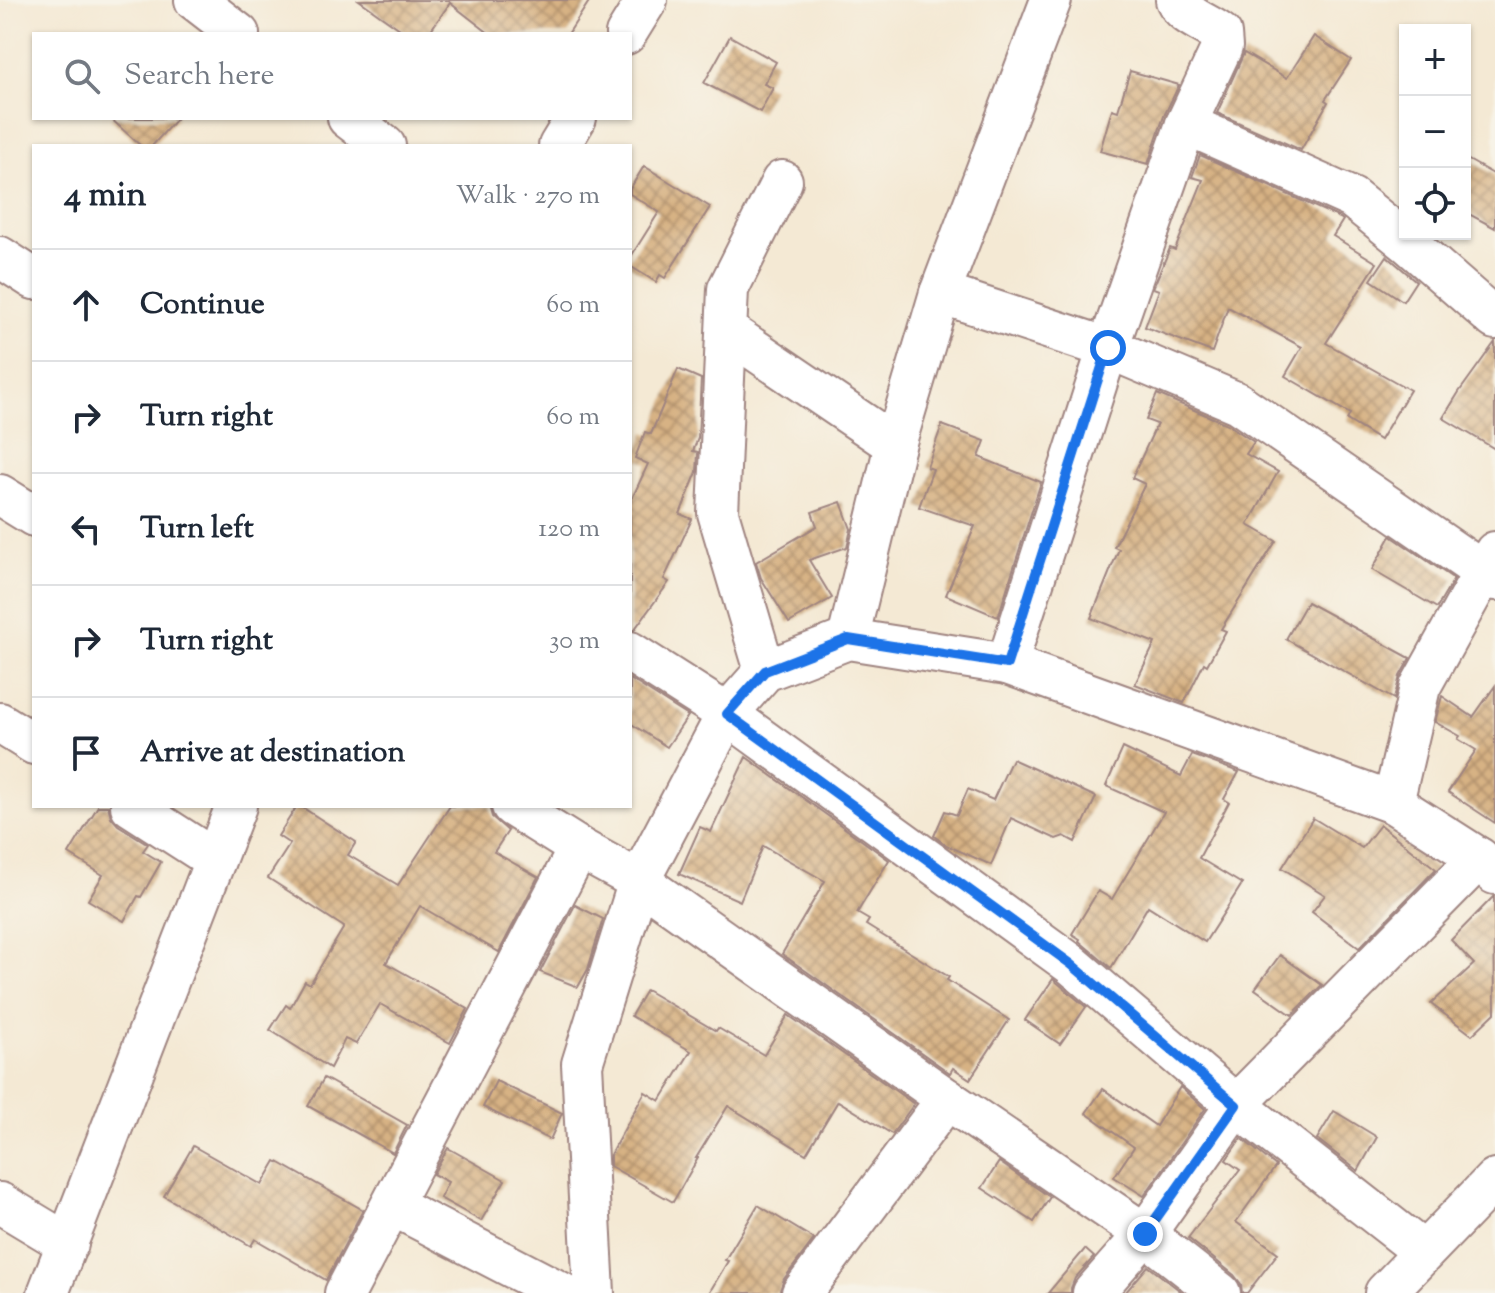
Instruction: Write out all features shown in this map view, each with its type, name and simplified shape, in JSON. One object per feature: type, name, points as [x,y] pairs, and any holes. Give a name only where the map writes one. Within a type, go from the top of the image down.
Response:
[{"type":"street","points":[[195,0],[236,32]]},
{"type":"street","points":[[627,32],[647,0]]},
{"type":"street","points":[[848,639],[895,445],[940,293],[1051,0]]},
{"type":"street","points":[[1007,664],[1108,348],[1186,124],[1222,47],[1221,34],[1180,9],[1176,0]]},
{"type":"street","points":[[351,120],[382,144]]},
{"type":"street","points":[[560,144],[575,120]]},
{"type":"street","points":[[1186,124],[1352,198],[1495,319]]},
{"type":"street","points":[[765,671],[718,513],[728,289],[782,181]]},
{"type":"street","points":[[0,257],[32,278]]},
{"type":"street","points":[[940,293],[1108,348],[1238,403],[1491,568],[1420,687],[1393,803]]},
{"type":"street","points":[[727,331],[895,445]]},
{"type":"street","points":[[0,495],[32,515]]},
{"type":"street","points":[[594,1293],[582,1064],[639,881],[727,714],[765,671],[848,639],[1007,664],[1393,803],[1487,866],[1236,1105],[1145,1234],[1093,1293]]},
{"type":"street","points":[[632,653],[727,714],[1071,964],[1236,1105],[1424,1252]]},
{"type":"street","points":[[0,723],[32,743]]},
{"type":"street","points":[[134,808],[215,860]]},
{"type":"street","points":[[48,1293],[235,808]]},
{"type":"street","points":[[515,808],[639,881],[947,1099],[1145,1234],[1220,1293]]},
{"type":"street","points":[[345,1293],[579,848]]},
{"type":"street","points":[[802,1293],[947,1099]]},
{"type":"street","points":[[1385,1293],[1495,1179]]},
{"type":"street","points":[[0,1203],[68,1244]]},
{"type":"street","points":[[392,1205],[562,1293]]},
{"type":"building","points":[[359,0],[590,0],[569,32],[487,32],[450,3],[429,32],[404,32]]},
{"type":"building","points":[[730,36],[776,62],[764,84],[773,88],[760,112],[704,83]]},
{"type":"building","points":[[1314,36],[1351,60],[1325,100],[1328,102],[1301,150],[1217,113],[1244,53],[1287,78]]},
{"type":"building","points":[[1130,71],[1179,85],[1164,116],[1148,164],[1100,151],[1112,109],[1118,111]]},
{"type":"building","points":[[112,120],[175,120],[154,144],[139,144]]},
{"type":"building","points":[[1200,155],[1340,218],[1343,220],[1333,236],[1377,263],[1326,343],[1410,390],[1380,440],[1347,420],[1350,414],[1285,376],[1302,347],[1228,307],[1212,352],[1145,327],[1159,290],[1153,288],[1170,248],[1175,250],[1203,180],[1192,177]]},
{"type":"building","points":[[1471,161],[1495,175],[1495,228],[1471,215]]},
{"type":"building","points":[[644,166],[710,207],[665,278],[660,275],[656,282],[632,267],[632,255],[659,212],[632,195],[632,186]]},
{"type":"building","points":[[1387,256],[1416,281],[1403,301],[1371,280]]},
{"type":"building","points":[[1495,342],[1495,449],[1443,418]]},
{"type":"building","points":[[678,369],[701,379],[698,438],[693,451],[698,452],[697,472],[680,514],[692,519],[664,579],[669,582],[634,630],[632,499],[648,464],[635,458],[645,432],[651,434]]},
{"type":"building","points":[[1157,394],[1227,424],[1254,442],[1246,454],[1278,472],[1248,525],[1276,541],[1221,629],[1226,631],[1207,665],[1204,663],[1184,703],[1135,684],[1155,643],[1091,618],[1119,549],[1114,547],[1145,484],[1132,478],[1157,424],[1146,420]]},
{"type":"building","points":[[942,425],[985,441],[979,457],[1041,482],[998,617],[946,595],[975,526],[919,507],[933,469],[927,467]]},
{"type":"building","points":[[841,502],[851,529],[847,547],[809,560],[832,598],[789,623],[761,578],[756,562],[817,526],[812,512]]},
{"type":"building","points":[[1391,536],[1454,579],[1437,608],[1372,570]]},
{"type":"building","points":[[1307,602],[1410,658],[1400,676],[1394,699],[1286,639]]},
{"type":"building","points":[[632,680],[688,716],[667,747],[632,724]]},
{"type":"building","points":[[1495,686],[1495,823],[1448,792],[1476,750],[1458,739],[1460,736],[1435,722],[1442,696],[1473,717]]},
{"type":"building","points":[[1123,748],[1181,776],[1192,755],[1239,772],[1224,799],[1229,802],[1199,858],[1242,884],[1205,942],[1148,906],[1111,968],[1072,934],[1098,891],[1112,899],[1164,812],[1106,786]]},
{"type":"building","points":[[746,757],[889,860],[857,913],[869,920],[866,925],[949,977],[947,980],[1009,1020],[970,1079],[953,1068],[950,1073],[782,954],[825,881],[763,846],[740,901],[679,874],[700,827],[711,832]]},
{"type":"building","points":[[1012,759],[1096,797],[1075,842],[1064,836],[1056,839],[1011,818],[991,865],[946,845],[934,836],[945,811],[957,815],[968,789],[993,800]]},
{"type":"building","points":[[97,808],[109,808],[118,825],[148,844],[143,851],[161,862],[124,921],[88,900],[103,875],[69,854]]},
{"type":"building","points":[[296,808],[303,808],[356,842],[348,855],[398,885],[449,808],[490,808],[492,817],[508,831],[494,852],[538,877],[499,952],[420,906],[386,963],[468,1009],[450,1043],[380,1004],[356,1044],[345,1039],[330,1068],[270,1030],[286,1005],[290,1008],[305,981],[310,984],[344,927],[268,878],[290,844],[278,836]]},
{"type":"building","points":[[1313,818],[1362,848],[1380,825],[1436,869],[1359,948],[1312,912],[1325,895],[1282,868]]},
{"type":"building","points":[[1494,896],[1495,1013],[1472,1035],[1431,1004],[1474,964],[1451,940]]},
{"type":"building","points":[[575,905],[603,919],[588,969],[578,987],[540,972]]},
{"type":"building","points":[[1280,955],[1322,985],[1292,1015],[1255,989]]},
{"type":"building","points":[[1053,979],[1086,1007],[1060,1044],[1025,1020]]},
{"type":"building","points":[[646,990],[764,1055],[788,1015],[914,1104],[892,1134],[838,1101],[806,1154],[728,1106],[673,1202],[610,1166],[610,1155],[645,1092],[660,1101],[691,1051],[631,1016]]},
{"type":"building","points":[[324,1078],[407,1125],[393,1153],[308,1106]]},
{"type":"building","points":[[496,1081],[562,1113],[550,1140],[483,1107]]},
{"type":"building","points":[[1180,1087],[1205,1109],[1144,1196],[1114,1177],[1134,1147],[1086,1113],[1103,1089],[1156,1126]]},
{"type":"building","points":[[1334,1111],[1377,1137],[1358,1171],[1317,1139]]},
{"type":"building","points":[[1241,1138],[1276,1166],[1236,1222],[1278,1253],[1247,1293],[1242,1293],[1241,1284],[1234,1275],[1188,1238],[1240,1170],[1226,1160]]},
{"type":"building","points":[[193,1146],[262,1185],[276,1161],[363,1210],[326,1280],[255,1239],[251,1246],[164,1196]]},
{"type":"building","points":[[448,1148],[505,1180],[481,1221],[440,1198],[448,1182],[433,1174]]},
{"type":"building","points":[[999,1162],[1050,1197],[1034,1222],[982,1188]]},
{"type":"building","points":[[758,1205],[814,1239],[784,1279],[779,1293],[709,1293],[728,1261],[725,1260]]},
{"type":"building","points":[[1085,1249],[1094,1257],[1075,1278],[1071,1293],[1048,1293]]},
{"type":"building","points":[[1148,1266],[1183,1293],[1125,1293]]},
{"type":"route","points":[[1108,348],[1007,664],[848,639],[765,671],[727,714],[1071,964],[1236,1105],[1145,1234]]}]
